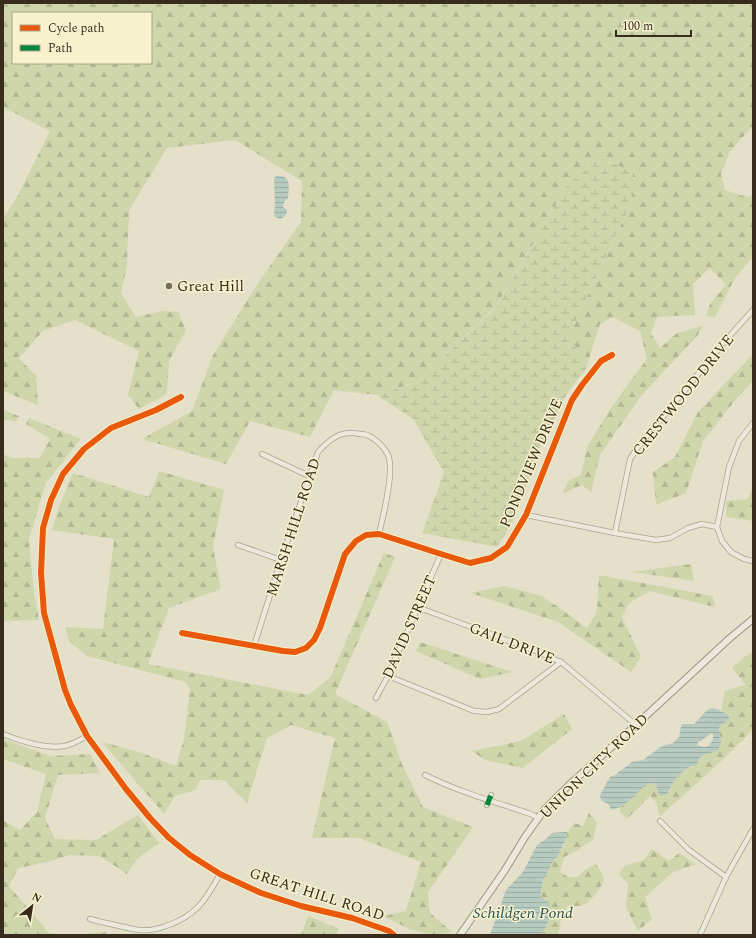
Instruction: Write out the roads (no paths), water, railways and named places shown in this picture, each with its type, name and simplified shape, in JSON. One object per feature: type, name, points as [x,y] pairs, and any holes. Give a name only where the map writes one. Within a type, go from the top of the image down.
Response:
[{"type":"main road","name":"UNION CITY ROAD","points":[[460,935],[544,810],[569,785],[730,638],[753,619]]},
{"type":"street","name":"CRESTWOOD DRIVE","points":[[615,533],[630,458],[716,352],[753,310]]},
{"type":"street","name":"PONDVIEW DRIVE","points":[[379,534],[470,562],[491,558],[507,547],[526,515],[572,400],[601,361],[612,355]]},
{"type":"street","name":"GREAT HILL ROAD","points":[[181,397],[156,410],[111,428],[84,449],[63,474],[51,500],[43,528],[41,573],[44,613],[70,705],[87,736],[126,789],[160,829],[190,855],[220,874],[261,893],[301,906],[352,918],[389,931],[394,935]]},
{"type":"street","points":[[753,423],[739,441],[728,468],[717,527],[722,541],[731,552],[744,559],[753,561]]},
{"type":"street","name":"MARSH HILL ROAD","points":[[254,646],[281,560],[318,452],[328,441],[341,434],[355,433],[368,435],[380,445],[388,456],[390,468],[389,484],[379,534]]},
{"type":"street","points":[[262,454],[309,476]]},
{"type":"street","points":[[526,515],[656,540],[670,538],[688,528],[702,524],[717,527]]},
{"type":"street","points":[[182,632],[284,651],[295,652],[306,648],[314,640],[320,628],[345,554],[356,541],[366,535],[379,534]]},
{"type":"street","points":[[238,545],[281,560]]},
{"type":"street","name":"DAVID STREET","points":[[376,698],[388,676],[441,554]]},
{"type":"street","name":"GAIL DRIVE","points":[[418,607],[536,651],[561,662],[636,724]]},
{"type":"street","points":[[388,676],[474,711],[487,712],[499,709],[561,662]]},
{"type":"street","points":[[3,734],[30,743],[56,747],[71,744],[87,736]]},
{"type":"street","points":[[426,775],[439,782],[531,814],[538,818]]},
{"type":"street","points":[[660,821],[689,850],[726,877]]},
{"type":"street","points":[[700,935],[726,877],[753,829]]},
{"type":"street","points":[[90,919],[140,930],[158,929],[176,923],[194,912],[209,894],[220,874]]},
{"type":"water","points":[[276,176],[285,177],[289,186],[288,198],[284,202],[283,207],[287,210],[284,217],[280,219],[274,216],[274,179]]},
{"type":"water","points":[[712,708],[717,709],[729,716],[729,719],[719,728],[721,742],[718,750],[704,755],[700,758],[696,765],[687,768],[675,779],[667,794],[661,796],[655,783],[645,785],[628,802],[612,810],[609,805],[602,801],[600,795],[610,777],[632,762],[643,760],[662,746],[673,743],[679,737],[681,726],[683,724],[694,724],[707,710]],"holes":[[[712,733],[713,735],[710,745],[704,747],[697,745],[698,742],[710,734]]]},
{"type":"water","name":"Schildgen Pond","points":[[567,832],[567,837],[543,881],[540,897],[549,903],[550,917],[541,935],[490,935],[506,890],[523,872],[537,845],[552,833]]},
{"type":"place","name":"Great Hill","points":[[169,286]]}]
